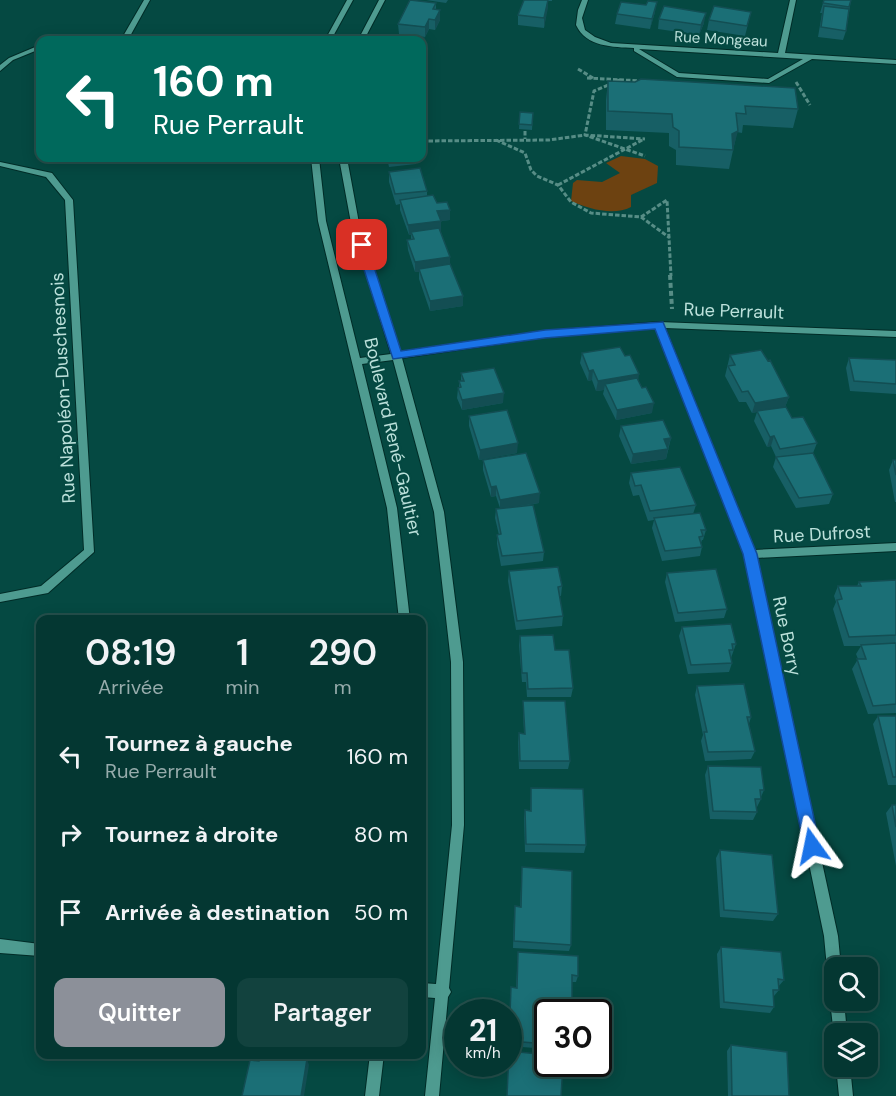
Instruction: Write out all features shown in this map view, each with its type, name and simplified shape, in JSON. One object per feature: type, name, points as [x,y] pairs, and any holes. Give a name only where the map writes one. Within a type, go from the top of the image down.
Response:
[{"type":"street","points":[[128,36],[147,0]]},
{"type":"street","points":[[330,36],[350,0]]},
{"type":"street","points":[[363,36],[382,0]]},
{"type":"street","name":"Rue Mongeau","points":[[585,0],[577,17],[580,30],[591,39],[610,45],[896,62]]},
{"type":"street","points":[[781,55],[793,0]]},
{"type":"street","points":[[633,48],[677,75],[769,81],[811,57]]},
{"type":"street","points":[[0,69],[11,59],[36,49]]},
{"type":"street","name":"Boulevard René-Gaultier","points":[[315,162],[322,221],[392,508],[404,615]]},
{"type":"street","name":"Boulevard René-Gaultier","points":[[344,162],[354,223],[397,356],[439,512],[457,662],[458,825],[444,992],[432,1096]]},
{"type":"street","name":"Rue Napoléon-Duschesnois","points":[[0,164],[49,175],[69,200],[89,552],[44,590],[0,598]]},
{"type":"street","name":"Rue Perrault","points":[[357,362],[545,334],[659,325],[896,334]]},
{"type":"street","name":"Rue Borry","points":[[659,325],[750,554],[831,936],[833,957]]},
{"type":"street","name":"Rue Dufrost","points":[[750,554],[896,547]]},
{"type":"street","points":[[0,946],[36,950]]},
{"type":"street","points":[[426,990],[444,992]]},
{"type":"street","points":[[372,1096],[376,1059]]},
{"type":"street","points":[[844,1077],[846,1096]]},
{"type":"path","points":[[578,69],[594,79]]},
{"type":"path","points":[[784,72],[800,85],[810,105]]},
{"type":"path","points":[[587,78],[647,81]]},
{"type":"path","points":[[585,135],[594,91],[620,80]]},
{"type":"path","points":[[525,131],[525,139]]},
{"type":"path","points":[[585,135],[645,156]]},
{"type":"path","points":[[426,141],[549,140],[585,135],[645,139],[558,185]]},
{"type":"path","points":[[494,139],[525,153],[531,170],[537,176],[558,185],[571,202],[591,213],[641,217],[670,238]]},
{"type":"path","points":[[641,217],[667,200],[673,325]]},
{"type":"shaded area","points":[[621,156],[645,159],[658,166],[657,183],[631,195],[631,207],[624,210],[601,210],[571,201],[573,183],[577,180],[602,182],[620,173],[606,163]]},
{"type":"building","points":[[410,0],[436,3],[433,9],[440,10],[435,20],[429,19],[425,27],[398,24]]},
{"type":"building","points":[[524,0],[548,0],[544,18],[518,15]]},
{"type":"building","points":[[824,0],[851,0],[849,7],[823,3]]},
{"type":"building","points":[[648,1],[657,2],[652,19],[617,14],[621,2],[646,5]]},
{"type":"building","points":[[664,6],[706,13],[701,25],[659,19]]},
{"type":"building","points":[[714,6],[751,12],[747,26],[709,20]]},
{"type":"building","points":[[824,6],[849,9],[846,31],[821,27]]},
{"type":"building","points":[[641,79],[795,88],[798,109],[745,106],[746,114],[736,113],[738,131],[732,134],[733,150],[679,147],[679,131],[673,127],[672,114],[608,111],[608,81],[635,82]]},
{"type":"building","points":[[520,112],[533,113],[532,125],[519,124]]},
{"type":"building","points":[[420,168],[427,191],[395,194],[389,172]]},
{"type":"building","points":[[433,195],[437,203],[447,202],[450,210],[437,211],[441,221],[408,225],[400,200]]},
{"type":"building","points":[[439,228],[450,257],[415,262],[407,240],[414,239],[411,232]]},
{"type":"building","points":[[450,264],[463,296],[430,301],[419,269]]},
{"type":"building","points":[[620,347],[625,356],[630,355],[639,374],[598,381],[593,370],[589,371],[582,353]]},
{"type":"building","points":[[761,350],[768,361],[770,360],[789,397],[755,403],[748,391],[742,392],[728,366],[735,365],[730,355]]},
{"type":"building","points":[[849,358],[896,360],[896,384],[854,381]]},
{"type":"building","points":[[494,368],[504,393],[462,400],[458,388],[461,387],[459,381],[464,381],[461,373]]},
{"type":"building","points":[[637,378],[642,388],[646,387],[654,403],[617,410],[605,384]]},
{"type":"building","points":[[786,407],[792,418],[803,417],[817,443],[780,449],[774,436],[770,437],[757,411]]},
{"type":"building","points":[[507,410],[518,443],[480,450],[469,416]]},
{"type":"building","points":[[663,420],[671,438],[664,439],[668,449],[633,454],[621,426]]},
{"type":"building","points":[[526,453],[540,493],[500,500],[496,486],[491,487],[483,460]]},
{"type":"building","points":[[813,453],[833,494],[799,498],[776,457]]},
{"type":"building","points":[[680,467],[696,505],[650,511],[641,485],[635,486],[631,473]]},
{"type":"building","points":[[533,505],[544,552],[502,556],[497,535],[501,534],[496,509]]},
{"type":"building","points":[[700,513],[706,530],[701,530],[703,536],[699,537],[702,547],[665,551],[654,518]]},
{"type":"building","points":[[558,567],[562,586],[558,587],[563,616],[517,621],[509,571]]},
{"type":"building","points":[[716,569],[727,609],[678,613],[667,573]]},
{"type":"building","points":[[896,580],[896,635],[849,637],[837,600],[842,599],[838,586],[861,586],[859,582]]},
{"type":"building","points":[[731,624],[736,644],[732,644],[733,650],[729,650],[732,663],[691,665],[682,627]]},
{"type":"building","points":[[553,635],[555,650],[569,650],[573,688],[528,689],[527,673],[522,673],[520,636]]},
{"type":"building","points":[[896,643],[896,704],[873,706],[857,659],[866,659],[861,645]]},
{"type":"building","points":[[744,684],[751,717],[747,717],[755,751],[708,752],[704,732],[707,732],[697,686]]},
{"type":"building","points":[[523,701],[565,701],[570,761],[520,761],[519,733],[525,734]]},
{"type":"building","points":[[878,716],[896,716],[896,777],[893,777]]},
{"type":"building","points":[[708,766],[761,767],[764,790],[760,790],[761,799],[755,799],[757,812],[713,811]]},
{"type":"building","points":[[531,788],[583,789],[586,845],[526,844],[525,810],[531,811]]},
{"type":"building","points":[[892,805],[896,805],[896,827]]},
{"type":"building","points":[[720,850],[772,855],[778,914],[724,910]]},
{"type":"building","points":[[522,867],[572,871],[571,945],[514,941],[515,906],[521,907]]},
{"type":"building","points":[[721,947],[781,952],[784,980],[778,979],[779,990],[773,990],[774,1007],[724,1002]]},
{"type":"building","points":[[518,952],[578,956],[578,976],[572,975],[572,999],[534,999],[534,1043],[522,1042],[522,999],[511,999],[511,987],[517,988]]},
{"type":"building","points":[[731,1045],[787,1052],[789,1096],[732,1096]]},
{"type":"building","points":[[522,1052],[534,1054],[534,1077],[562,1077],[561,1096],[507,1096],[508,1077],[522,1077]]},
{"type":"building","points":[[260,1059],[307,1059],[301,1096],[242,1096],[250,1060],[259,1061]]},
{"type":"route","points":[[362,245],[397,356],[545,334],[659,325],[750,554],[812,846]]}]
